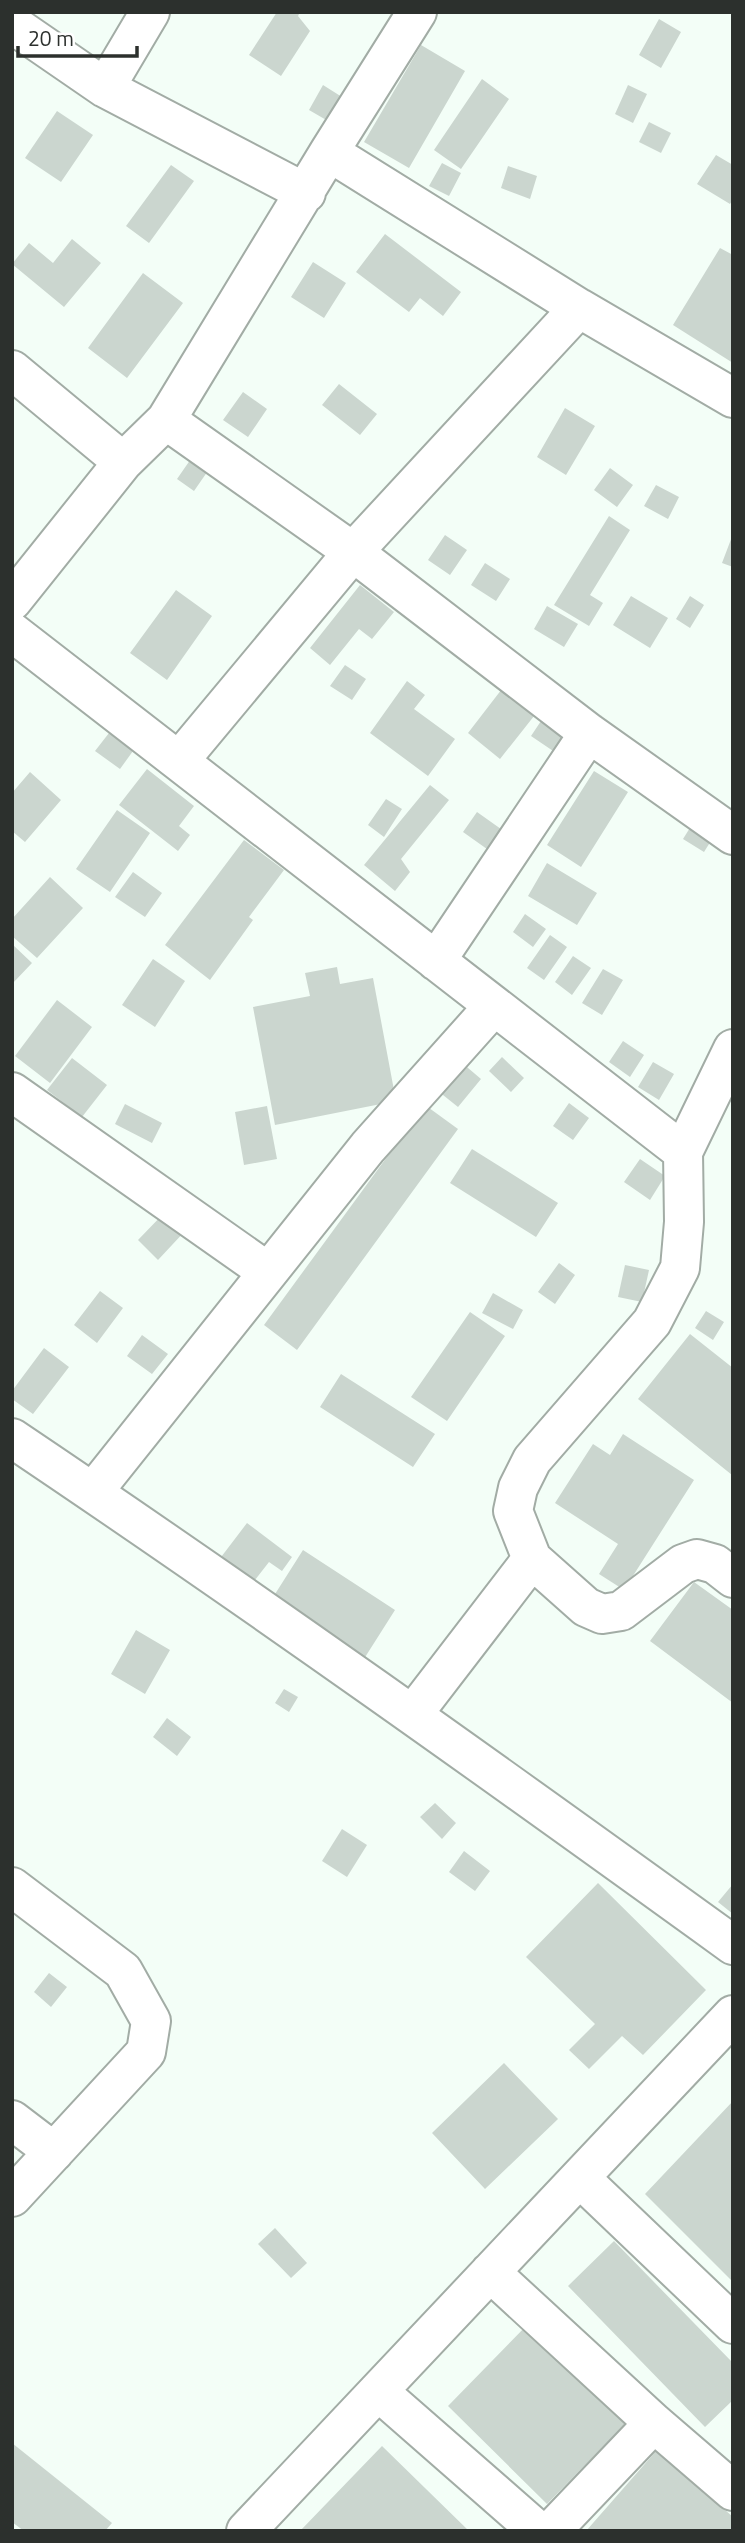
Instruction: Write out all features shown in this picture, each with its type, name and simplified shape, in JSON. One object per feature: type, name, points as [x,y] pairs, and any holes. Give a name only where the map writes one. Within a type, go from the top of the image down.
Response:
[{"type":"street","points":[[105,88],[150,12]]},
{"type":"street","points":[[12,601],[123,462],[166,420],[417,12]]},
{"type":"street","points":[[12,23],[105,88],[306,193]]},
{"type":"street","points":[[329,152],[579,308],[733,398]]},
{"type":"street","points":[[179,761],[353,552],[579,308]]},
{"type":"street","points":[[12,370],[123,462]]},
{"type":"street","points":[[166,420],[353,552],[589,733],[733,835]]},
{"type":"street","points":[[12,632],[683,1152]]},
{"type":"street","points":[[436,961],[589,733]]},
{"type":"street","points":[[93,1492],[368,1147],[494,1006]]},
{"type":"street","points":[[733,1049],[683,1152],[684,1222],[680,1268],[652,1322],[532,1460],[518,1488],[513,1511],[532,1559],[586,1607],[603,1614],[621,1611],[683,1564],[697,1559],[715,1564],[733,1578]]},
{"type":"street","points":[[12,1091],[268,1272]]},
{"type":"street","points":[[12,1438],[413,1714],[733,1945]]},
{"type":"street","points":[[413,1714],[532,1559]]},
{"type":"street","points":[[12,1887],[123,1971],[151,2021],[146,2052],[12,2197]]},
{"type":"street","points":[[246,2531],[733,2015]]},
{"type":"street","points":[[12,2120],[54,2152]]},
{"type":"street","points":[[580,2178],[733,2324]]},
{"type":"street","points":[[490,2273],[654,2423],[733,2491]]},
{"type":"street","points":[[379,2390],[538,2531]]},
{"type":"street","points":[[551,2531],[654,2423]]},
{"type":"building","points":[[277,12],[300,12],[298,16],[310,31],[281,76],[249,55]]},
{"type":"building","points":[[659,19],[681,32],[661,68],[639,55]]},
{"type":"building","points":[[421,45],[465,71],[409,168],[364,142]]},
{"type":"building","points":[[482,79],[509,99],[461,169],[434,150]]},
{"type":"building","points":[[323,85],[342,97],[328,121],[309,110]]},
{"type":"building","points":[[628,85],[647,94],[633,123],[615,114]]},
{"type":"building","points":[[57,111],[93,135],[61,182],[25,158]]},
{"type":"building","points":[[649,122],[671,133],[661,153],[639,142]]},
{"type":"building","points":[[716,155],[733,165],[733,199],[730,204],[697,184]]},
{"type":"building","points":[[442,163],[461,173],[449,196],[429,186]]},
{"type":"building","points":[[171,165],[194,181],[149,243],[126,226]]},
{"type":"building","points":[[508,166],[537,176],[530,199],[501,188]]},
{"type":"building","points":[[385,234],[461,292],[443,316],[420,298],[409,312],[356,272]]},
{"type":"building","points":[[72,239],[101,263],[64,307],[12,264],[29,243],[53,263]]},
{"type":"building","points":[[720,248],[733,255],[733,363],[673,325]]},
{"type":"building","points":[[313,262],[346,283],[324,318],[291,297]]},
{"type":"building","points":[[143,273],[183,303],[127,378],[88,348]]},
{"type":"building","points":[[339,384],[377,414],[360,435],[322,405]]},
{"type":"building","points":[[243,392],[267,409],[248,437],[223,420]]},
{"type":"building","points":[[565,408],[595,426],[566,475],[537,457]]},
{"type":"building","points":[[195,453],[212,465],[194,491],[177,479]]},
{"type":"building","points":[[610,468],[633,485],[617,507],[594,490]]},
{"type":"building","points":[[656,485],[679,497],[668,519],[644,506]]},
{"type":"building","points":[[609,516],[630,530],[590,595],[603,603],[589,626],[554,605]]},
{"type":"building","points":[[733,534],[733,567],[722,563]]},
{"type":"building","points":[[445,535],[467,550],[450,575],[428,560]]},
{"type":"building","points":[[485,563],[510,579],[496,601],[471,585]]},
{"type":"building","points":[[360,585],[394,612],[372,639],[359,629],[330,665],[310,648]]},
{"type":"building","points":[[176,590],[212,616],[167,680],[130,653]]},
{"type":"building","points":[[631,596],[668,618],[650,648],[613,625]]},
{"type":"building","points":[[690,596],[704,605],[690,628],[676,619]]},
{"type":"building","points":[[547,606],[578,624],[564,647],[534,629]]},
{"type":"building","points":[[345,665],[366,679],[352,700],[330,686]]},
{"type":"building","points":[[407,681],[425,695],[414,709],[455,739],[428,776],[370,733]]},
{"type":"building","points":[[505,685],[538,711],[500,759],[468,733]]},
{"type":"building","points":[[547,712],[578,733],[562,757],[531,736]]},
{"type":"building","points":[[109,733],[133,751],[120,769],[95,751]]},
{"type":"building","points":[[147,769],[194,806],[179,826],[190,835],[178,851],[119,805]]},
{"type":"building","points":[[594,771],[628,792],[581,867],[547,845]]},
{"type":"building","points":[[30,772],[61,800],[25,842],[12,831],[12,793]]},
{"type":"building","points":[[430,785],[449,800],[401,859],[410,872],[395,891],[364,865]]},
{"type":"building","points":[[386,799],[402,809],[384,837],[368,825]]},
{"type":"building","points":[[117,810],[150,833],[110,892],[76,869]]},
{"type":"building","points":[[477,812],[508,834],[494,854],[463,832]]},
{"type":"building","points":[[693,823],[714,836],[704,852],[683,839]]},
{"type":"building","points":[[244,840],[284,870],[249,917],[253,920],[210,980],[165,945]]},
{"type":"building","points":[[547,863],[597,893],[577,925],[528,896]]},
{"type":"building","points":[[133,872],[162,893],[145,917],[115,897]]},
{"type":"building","points":[[50,877],[83,908],[37,958],[12,936],[12,919]]},
{"type":"building","points":[[525,914],[546,929],[533,947],[513,932]]},
{"type":"building","points":[[550,935],[567,947],[544,980],[527,968]]},
{"type":"building","points":[[12,944],[32,963],[12,984]]},
{"type":"building","points":[[573,956],[591,968],[572,995],[555,982]]},
{"type":"building","points":[[153,959],[185,981],[155,1027],[122,1005]]},
{"type":"building","points":[[337,967],[340,984],[373,978],[396,1101],[275,1125],[253,1007],[310,996],[305,973]]},
{"type":"building","points":[[603,969],[623,980],[602,1015],[582,1003]]},
{"type":"building","points":[[57,1000],[92,1027],[50,1083],[15,1056]]},
{"type":"building","points":[[623,1041],[644,1055],[630,1077],[609,1062]]},
{"type":"building","points":[[502,1057],[524,1078],[511,1092],[489,1071]]},
{"type":"building","points":[[72,1058],[107,1085],[82,1117],[47,1090]]},
{"type":"building","points":[[461,1062],[481,1079],[458,1107],[438,1091]]},
{"type":"building","points":[[653,1062],[674,1074],[659,1100],[638,1087]]},
{"type":"building","points":[[569,1103],[589,1118],[573,1140],[553,1126]]},
{"type":"building","points":[[125,1104],[162,1123],[152,1143],[115,1124]]},
{"type":"building","points":[[425,1105],[458,1129],[297,1350],[264,1325]]},
{"type":"building","points":[[267,1106],[277,1159],[244,1165],[235,1112]]},
{"type":"building","points":[[472,1149],[558,1203],[536,1237],[450,1183]]},
{"type":"building","points":[[640,1159],[665,1176],[650,1200],[624,1182]]},
{"type":"building","points":[[166,1211],[186,1230],[158,1260],[138,1240]]},
{"type":"building","points":[[559,1263],[575,1275],[555,1304],[538,1292]]},
{"type":"building","points":[[625,1265],[649,1270],[642,1302],[618,1297]]},
{"type":"building","points":[[100,1291],[123,1308],[97,1343],[74,1325]]},
{"type":"building","points":[[493,1293],[523,1310],[513,1329],[482,1313]]},
{"type":"building","points":[[706,1311],[724,1322],[713,1340],[695,1328]]},
{"type":"building","points":[[470,1312],[505,1336],[447,1421],[411,1397]]},
{"type":"building","points":[[690,1334],[733,1368],[732,1475],[638,1399]]},
{"type":"building","points":[[142,1335],[168,1354],[152,1374],[127,1356]]},
{"type":"building","points":[[44,1348],[69,1367],[33,1414],[12,1399],[12,1391]]},
{"type":"building","points":[[341,1374],[435,1434],[413,1467],[320,1407]]},
{"type":"building","points":[[623,1434],[694,1480],[624,1590],[599,1574],[618,1544],[555,1503],[593,1444],[610,1455]]},
{"type":"building","points":[[247,1523],[292,1557],[282,1571],[269,1562],[244,1594],[212,1569]]},
{"type":"building","points":[[303,1550],[395,1610],[362,1662],[270,1602]]},
{"type":"building","points":[[694,1582],[733,1610],[733,1703],[650,1641]]},
{"type":"building","points":[[136,1630],[170,1650],[145,1694],[111,1674]]},
{"type":"building","points":[[284,1689],[298,1697],[289,1712],[275,1703]]},
{"type":"building","points":[[167,1718],[191,1737],[177,1756],[153,1737]]},
{"type":"building","points":[[435,1803],[456,1823],[442,1839],[420,1817]]},
{"type":"building","points":[[342,1829],[367,1845],[347,1877],[322,1861]]},
{"type":"building","points":[[464,1851],[490,1871],[475,1891],[449,1872]]},
{"type":"building","points":[[598,1883],[706,1990],[643,2055],[622,2036],[589,2069],[569,2050],[595,2024],[526,1957]]},
{"type":"building","points":[[733,1884],[733,1914],[718,1902]]},
{"type":"building","points":[[49,1973],[67,1987],[51,2007],[34,1992]]},
{"type":"building","points":[[504,2063],[558,2119],[485,2189],[432,2133]]},
{"type":"building","points":[[733,2101],[733,2282],[645,2194]]},
{"type":"building","points":[[275,2228],[307,2263],[291,2278],[258,2244]]},
{"type":"building","points":[[614,2241],[733,2363],[733,2400],[705,2427],[568,2286]]},
{"type":"building","points":[[529,2323],[628,2421],[547,2504],[448,2406]]},
{"type":"building","points":[[12,2443],[112,2523],[105,2531],[24,2531],[12,2522]]},
{"type":"building","points":[[382,2446],[469,2531],[300,2531]]},
{"type":"building","points":[[657,2450],[733,2517],[733,2531],[586,2531]]}]
